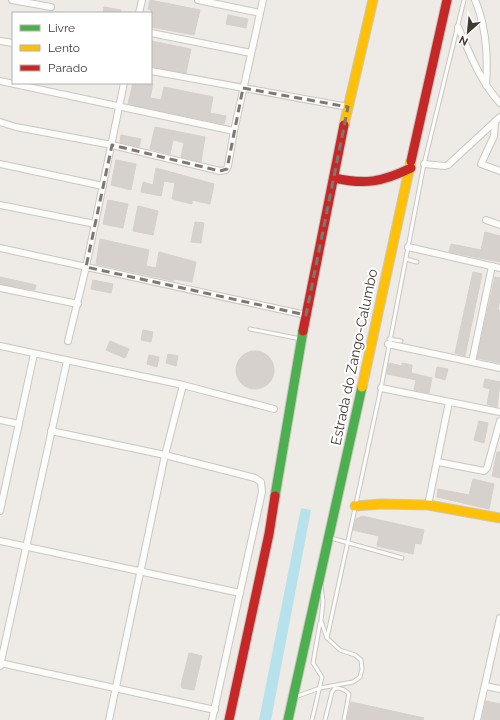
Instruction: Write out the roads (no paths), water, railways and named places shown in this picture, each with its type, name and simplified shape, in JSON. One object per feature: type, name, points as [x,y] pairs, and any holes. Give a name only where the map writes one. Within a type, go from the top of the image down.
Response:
[{"type":"main road","points":[[229,720],[269,534],[306,315],[348,107],[373,0]]},
{"type":"main road","name":"Estrada do Zango-Calumbo","points":[[288,720],[447,0]]},
{"type":"main road","points":[[334,178],[368,184],[386,179],[411,168]]},
{"type":"main road","points":[[355,506],[382,504],[428,505],[500,518]]},
{"type":"street","points":[[12,0],[51,7]]},
{"type":"street","points":[[139,12],[142,0]]},
{"type":"street","points":[[198,0],[260,13]]},
{"type":"street","points":[[0,122],[16,127],[112,145],[220,171],[226,170],[263,0]]},
{"type":"street","points":[[475,0],[479,10],[484,35],[487,61],[486,85]]},
{"type":"street","points":[[458,28],[486,85],[500,103]]},
{"type":"street","points":[[152,33],[251,53]]},
{"type":"street","points":[[0,40],[12,43]]},
{"type":"street","points":[[152,71],[348,107]]},
{"type":"street","points":[[0,81],[12,84]]},
{"type":"street","points":[[14,84],[234,131]]},
{"type":"street","points":[[68,341],[78,304],[124,84]]},
{"type":"street","points":[[424,164],[448,165],[498,119]]},
{"type":"street","points":[[498,119],[494,136],[481,164],[500,171]]},
{"type":"street","points":[[0,164],[103,186]]},
{"type":"street","points":[[0,205],[95,224]]},
{"type":"street","points":[[486,220],[500,225]]},
{"type":"street","points":[[408,247],[500,268]]},
{"type":"street","points":[[0,248],[306,315]]},
{"type":"street","points":[[472,362],[492,266]]},
{"type":"street","points":[[0,288],[78,304]]},
{"type":"street","points":[[389,342],[500,368]]},
{"type":"street","points":[[0,346],[183,385],[274,408]]},
{"type":"street","points":[[0,511],[34,354]]},
{"type":"street","points":[[67,361],[50,431],[0,664],[214,710]]},
{"type":"street","points":[[109,720],[165,456],[183,385]]},
{"type":"street","points":[[381,388],[500,412]]},
{"type":"street","points":[[428,505],[438,462],[449,402]]},
{"type":"street","points":[[0,420],[19,424]]},
{"type":"street","points":[[438,462],[484,471],[487,468],[500,421]]},
{"type":"street","points":[[50,431],[165,456],[255,478],[261,482],[262,492],[212,720]]},
{"type":"street","points":[[0,541],[240,593]]},
{"type":"street","points":[[477,720],[500,618]]},
{"type":"street","points":[[485,686],[500,689]]},
{"type":"lane","points":[[327,638],[381,388],[424,164],[464,0]]},
{"type":"lane","points":[[406,259],[417,262]]},
{"type":"lane","points":[[250,329],[302,339]]},
{"type":"lane","points":[[389,342],[400,342]]},
{"type":"lane","points":[[329,538],[402,558]]},
{"type":"lane","points":[[312,720],[322,677],[313,662],[324,601],[320,580]]},
{"type":"lane","points":[[293,697],[320,688],[353,682],[360,677],[362,669],[361,660],[355,655],[340,650],[327,638],[321,622]]},
{"type":"lane","points":[[326,720],[332,692],[335,688],[346,690],[349,694],[344,720]]},
{"type":"water","points":[[301,508],[311,510],[271,720],[259,720]]}]
